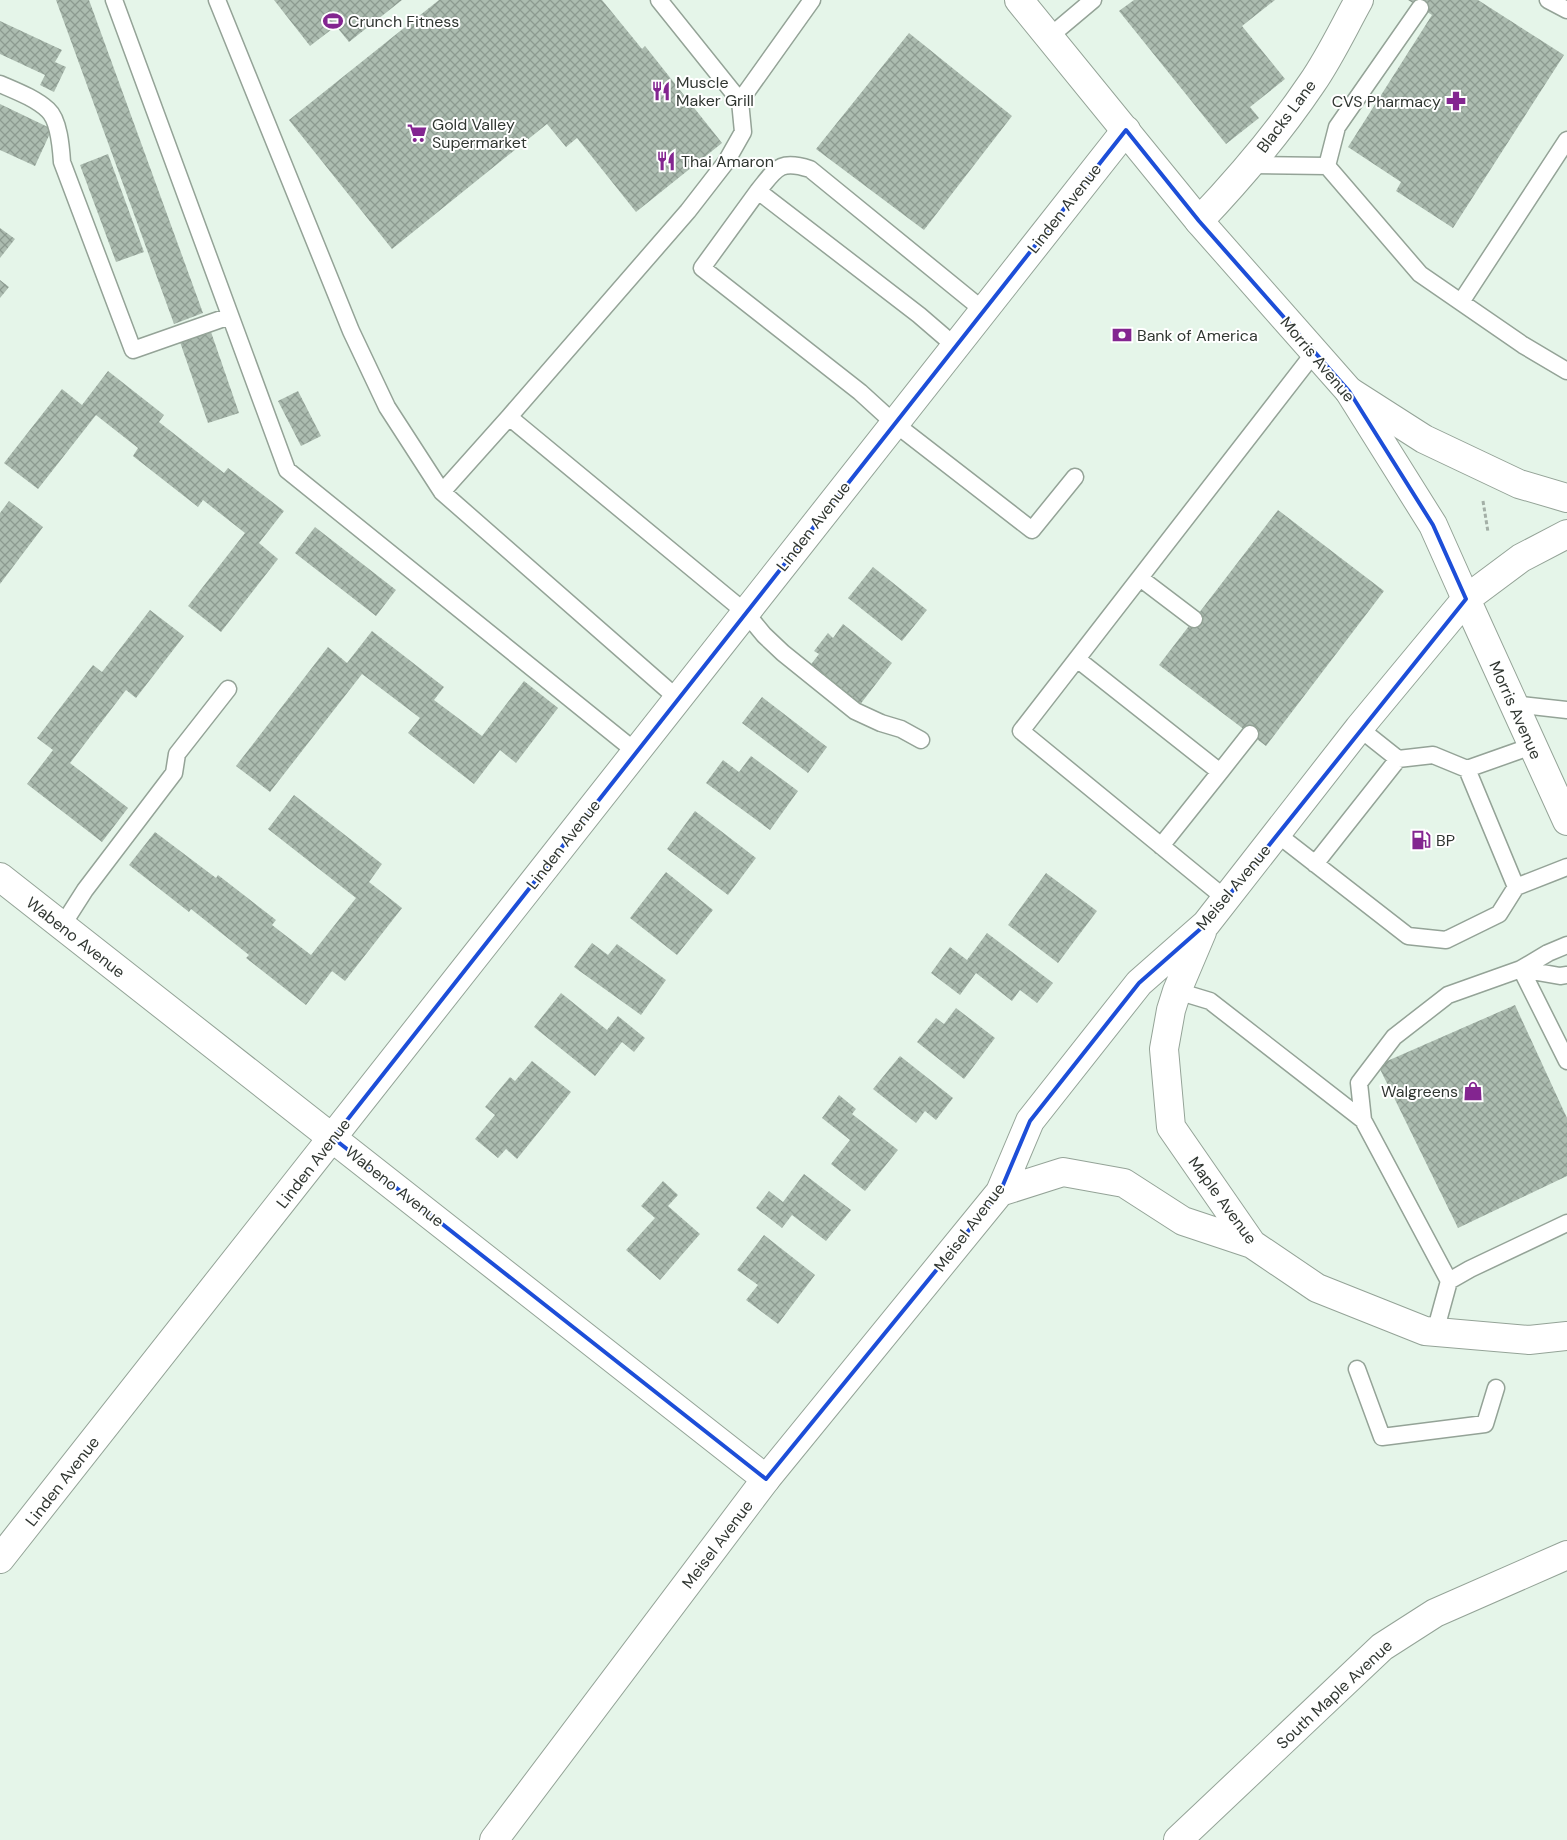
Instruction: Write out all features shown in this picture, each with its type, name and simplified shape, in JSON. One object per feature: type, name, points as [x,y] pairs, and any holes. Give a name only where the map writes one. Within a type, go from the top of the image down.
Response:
[{"type":"main road","name":"Morris Avenue","points":[[1018,0],[1199,221],[1349,391],[1433,525],[1532,746],[1565,807]]},
{"type":"main road","name":"Blacks Lane","points":[[1199,221],[1250,165],[1313,82],[1359,0]]},
{"type":"main road","name":"Linden Avenue","points":[[0,1559],[1126,130]]},
{"type":"main road","points":[[1349,391],[1424,439],[1519,484],[1567,498]]},
{"type":"main road","name":"Meisel Avenue","points":[[494,1840],[766,1479],[1000,1192],[1030,1121],[1139,982],[1206,924],[1359,728],[1466,599],[1521,558],[1567,534]]},
{"type":"main road","name":"Wabeno Avenue","points":[[0,877],[766,1479]]},
{"type":"main road","name":"Maple Avenue","points":[[1206,924],[1177,991],[1171,1010],[1164,1049],[1171,1128],[1252,1244],[1317,1288],[1425,1331],[1529,1340],[1567,1336]]},
{"type":"main road","points":[[1000,1192],[1063,1172],[1124,1183],[1183,1221],[1252,1244]]},
{"type":"main road","name":"South Maple Avenue","points":[[1178,1840],[1382,1647],[1434,1614],[1567,1555]]},
{"type":"lane","points":[[114,0],[288,470],[635,751]]},
{"type":"lane","points":[[217,0],[351,331],[387,407],[442,492],[677,698]]},
{"type":"lane","points":[[442,492],[688,211],[726,162],[743,132],[740,101],[659,0]]},
{"type":"lane","points":[[740,101],[812,0]]},
{"type":"lane","points":[[1048,36],[1092,0]]},
{"type":"lane","points":[[1548,0],[1567,10]]},
{"type":"lane","points":[[1328,166],[1337,127],[1420,8]]},
{"type":"lane","points":[[0,84],[26,96],[49,111],[59,133],[62,162],[133,350],[230,316]]},
{"type":"lane","points":[[1460,302],[1567,140]]},
{"type":"lane","points":[[983,310],[810,169],[798,165],[786,164],[774,172],[702,268],[860,392],[894,423],[1032,530],[1075,477]]},
{"type":"lane","points":[[1250,165],[1328,166],[1420,274],[1522,345],[1567,371]]},
{"type":"lane","points":[[758,191],[919,315],[955,346]]},
{"type":"lane","points":[[1226,899],[1021,731],[1314,353]]},
{"type":"lane","points":[[509,417],[745,612],[764,635],[783,653],[856,711],[881,723],[901,729],[921,740]]},
{"type":"lane","points":[[1140,578],[1194,619]]},
{"type":"lane","points":[[1077,659],[1220,772]]},
{"type":"lane","points":[[62,926],[85,890],[174,773],[177,754],[228,688]]},
{"type":"lane","points":[[1513,704],[1567,710]]},
{"type":"lane","points":[[1359,728],[1398,759],[1433,755],[1467,770],[1516,887]]},
{"type":"lane","points":[[1161,846],[1250,734]]},
{"type":"lane","points":[[1467,770],[1532,746]]},
{"type":"lane","points":[[1315,864],[1398,759]]},
{"type":"lane","points":[[1277,834],[1408,936],[1446,940],[1499,914],[1516,887],[1567,867]]},
{"type":"lane","points":[[1362,1120],[1359,1083],[1394,1037],[1448,995],[1521,969],[1548,953],[1567,945]]},
{"type":"lane","points":[[1521,969],[1560,976],[1567,975]]},
{"type":"lane","points":[[1521,969],[1567,1061]]},
{"type":"lane","points":[[1177,991],[1210,1001],[1362,1120],[1449,1281],[1435,1332]]},
{"type":"lane","points":[[1449,1281],[1470,1269],[1567,1224]]},
{"type":"lane","points":[[1357,1369],[1382,1437],[1485,1424],[1496,1388]]},
{"type":"path","points":[[1482,498],[1488,532]]},
{"type":"highlighted area","points":[[1126,130],[1199,221],[1349,391],[1433,525],[1466,599],[1206,924],[1139,983],[1030,1121],[1000,1192],[766,1479],[333,1138]]},
{"type":"building","points":[[56,0],[89,0],[203,313],[174,324]]},
{"type":"building","name":"Crunch Fitness","points":[[274,0],[402,0],[349,42],[336,26],[310,46]]},
{"type":"building","name":"Gold Valley Supermarket","points":[[439,0],[602,0],[642,49],[645,46],[722,143],[636,212],[577,138],[566,147],[547,124],[392,249],[289,120]]},
{"type":"building","points":[[1134,0],[1275,0],[1242,26],[1285,79],[1250,107],[1259,118],[1226,144],[1119,11]]},
{"type":"building","name":"CVS Pharmacy","points":[[1408,0],[1478,0],[1564,55],[1453,228],[1396,191],[1401,182],[1348,147],[1432,15]]},
{"type":"building","points":[[0,21],[62,50],[55,62],[66,67],[54,92],[40,85],[45,75],[0,54]]},
{"type":"building","points":[[909,33],[1012,116],[924,230],[816,149]]},
{"type":"building","points":[[0,104],[52,129],[35,166],[0,150]]},
{"type":"building","points":[[108,154],[144,252],[116,262],[80,165]]},
{"type":"building","points":[[0,228],[15,239],[0,258]]},
{"type":"building","points":[[0,280],[9,287],[0,298]]},
{"type":"building","points":[[211,332],[239,413],[208,423],[180,342]]},
{"type":"building","points":[[108,371],[164,415],[159,422],[224,473],[228,468],[284,511],[259,543],[278,559],[221,632],[188,606],[245,533],[203,500],[198,507],[133,456],[138,448],[96,415],[38,489],[4,463],[62,389],[82,405]]},
{"type":"building","points":[[298,391],[321,436],[301,446],[278,401]]},
{"type":"building","points":[[9,501],[43,527],[0,584],[0,513]]},
{"type":"building","points":[[1278,510],[1384,591],[1266,746],[1159,665]]},
{"type":"building","points":[[315,527],[396,590],[376,616],[295,553]]},
{"type":"building","points":[[873,567],[927,610],[902,641],[848,598]]},
{"type":"building","points":[[150,610],[184,636],[136,698],[126,690],[70,763],[128,808],[102,842],[27,784],[53,750],[37,738],[93,665],[102,672]]},
{"type":"building","points":[[843,624],[892,663],[859,706],[809,667],[819,654],[814,651],[828,633],[833,638]]},
{"type":"building","points":[[372,631],[444,687],[434,700],[482,736],[524,681],[558,708],[516,763],[500,750],[474,784],[408,733],[420,718],[362,674],[270,792],[236,766],[328,647],[347,663]]},
{"type":"building","points":[[762,697],[827,747],[808,773],[742,723]]},
{"type":"building","points":[[751,756],[798,791],[770,830],[706,783],[723,760],[739,772]]},
{"type":"building","points":[[294,795],[382,864],[369,882],[402,908],[345,981],[332,971],[306,1005],[246,958],[249,955],[191,909],[189,912],[129,865],[155,832],[216,878],[218,875],[276,920],[272,925],[311,955],[356,898],[268,829]]},
{"type":"building","points":[[695,811],[756,858],[728,895],[667,849]]},
{"type":"building","points":[[666,872],[713,910],[677,955],[630,918]]},
{"type":"building","points":[[1046,873],[1097,911],[1058,963],[1008,925]]},
{"type":"building","points":[[987,933],[1053,983],[1037,1003],[1020,990],[1012,1001],[976,973],[960,995],[931,973],[950,947],[967,960]]},
{"type":"building","points":[[592,943],[608,955],[617,944],[666,980],[641,1015],[574,967]]},
{"type":"building","points":[[561,993],[607,1030],[618,1016],[645,1038],[634,1052],[622,1042],[595,1076],[534,1027]]},
{"type":"building","name":"Walgreens","points":[[1515,1005],[1567,1118],[1567,1176],[1458,1228],[1378,1065]]},
{"type":"building","points":[[956,1008],[995,1038],[964,1079],[917,1042],[936,1018],[944,1024]]},
{"type":"building","points":[[900,1056],[953,1098],[936,1120],[925,1111],[916,1123],[873,1089]]},
{"type":"building","points":[[532,1061],[571,1092],[517,1159],[506,1149],[498,1158],[475,1139],[495,1115],[485,1107],[510,1077],[515,1081]]},
{"type":"building","points":[[839,1095],[856,1109],[852,1114],[898,1150],[865,1191],[831,1164],[850,1140],[822,1118]]},
{"type":"building","points":[[804,1174],[851,1210],[826,1241],[792,1215],[782,1228],[756,1208],[769,1191],[783,1202]]},
{"type":"building","points":[[663,1181],[678,1195],[668,1206],[700,1234],[660,1280],[626,1250],[655,1218],[641,1206]]},
{"type":"building","points":[[764,1235],[815,1275],[778,1324],[746,1300],[758,1285],[737,1270]]},
{"type":"place","name":"Crunch Fitness","points":[[333,21]]},
{"type":"place","name":"Muscle Maker Grill","points":[[661,91]]},
{"type":"place","name":"CVS Pharmacy","points":[[1456,101]]},
{"type":"place","name":"Gold Valley Supermarket","points":[[417,133]]},
{"type":"place","name":"Thai Amaron","points":[[666,161]]},
{"type":"place","name":"Bank of America","points":[[1122,335]]},
{"type":"place","name":"BP","points":[[1421,840]]},
{"type":"place","name":"Walgreens","points":[[1473,1091]]}]
